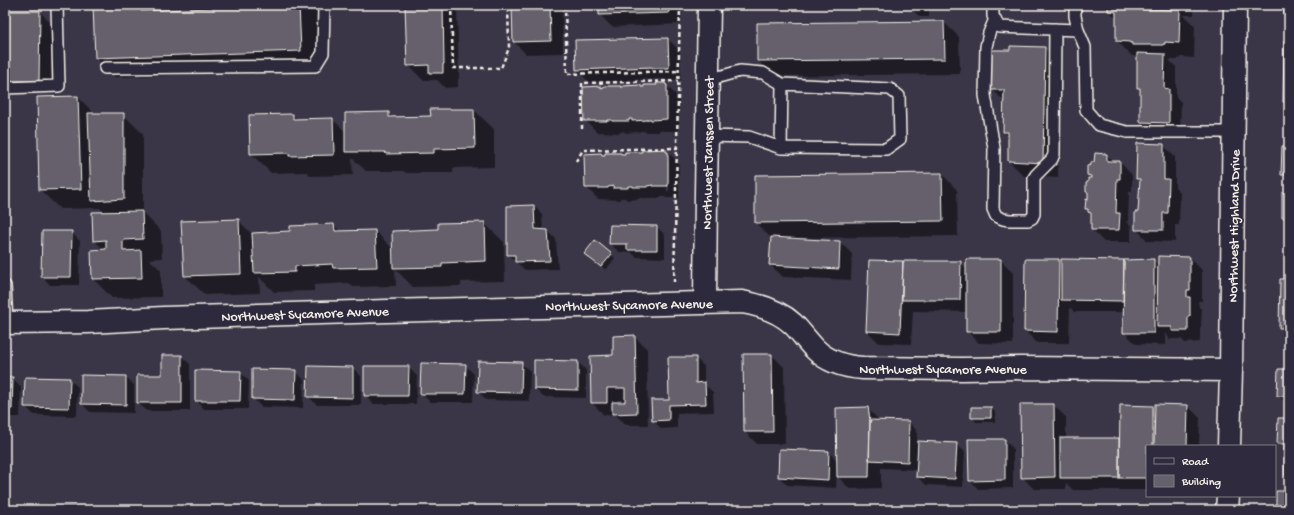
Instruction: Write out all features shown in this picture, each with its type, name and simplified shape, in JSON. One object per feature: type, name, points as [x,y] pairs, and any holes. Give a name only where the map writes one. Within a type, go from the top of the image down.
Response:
[{"type":"street","name":"Northwest Janssen Street","points":[[705,302],[709,5]]},
{"type":"street","name":"Northwest Highland Drive","points":[[1229,445],[1235,5]]},
{"type":"street","name":"Northwest Sycamore Avenue","points":[[6,323],[88,322],[196,317],[742,302],[758,304],[780,314],[792,324],[817,351],[828,359],[849,367],[1231,370]]},
{"type":"street","points":[[1227,510],[1228,497]]},
{"type":"lane","points":[[5,88],[59,86],[56,5]]},
{"type":"lane","points":[[105,68],[315,66],[323,54],[324,5]]},
{"type":"lane","points":[[993,5],[993,16],[999,27],[1078,30]]},
{"type":"lane","points":[[1075,5],[1075,16],[1078,30],[1086,47],[1086,110],[1099,125],[1127,132],[1234,132]]},
{"type":"lane","points":[[995,19],[989,33],[986,47],[985,95],[994,148],[993,209],[996,216],[1003,220],[1028,220],[1032,218],[1034,214],[1034,178],[1052,159],[1054,154],[1056,29]]},
{"type":"lane","points":[[707,136],[749,137],[781,148],[886,149],[900,139],[900,96],[890,89],[782,84],[763,73],[740,71],[708,80]]},
{"type":"lane","points":[[781,148],[782,84]]},
{"type":"lane","points":[[5,286],[6,323]]},
{"type":"path","points":[[451,5],[453,68],[501,68],[509,48],[508,5]]},
{"type":"path","points":[[565,5],[567,74],[679,71]]},
{"type":"path","points":[[674,303],[680,5]]},
{"type":"path","points":[[582,129],[582,83],[678,81]]},
{"type":"path","points":[[576,161],[583,150],[677,148]]},
{"type":"building","points":[[93,5],[141,5],[141,11],[255,5],[299,5],[301,51],[95,58]]},
{"type":"building","points":[[405,5],[443,5],[443,73],[429,73],[429,65],[407,66]]},
{"type":"building","points":[[512,5],[550,5],[551,41],[513,42]]},
{"type":"building","points":[[599,5],[669,5],[669,13],[599,15]]},
{"type":"building","points":[[1108,5],[1141,5],[1141,9],[1180,10],[1179,43],[1165,42],[1163,45],[1132,45],[1130,42],[1116,41],[1116,12],[1108,11]]},
{"type":"building","points":[[1284,5],[1289,5],[1289,16],[1284,16]]},
{"type":"building","points":[[9,11],[40,11],[39,81],[8,81]]},
{"type":"building","points":[[944,21],[945,59],[757,61],[757,23]]},
{"type":"building","points":[[668,38],[669,68],[652,67],[576,70],[575,40]]},
{"type":"building","points":[[1284,40],[1289,41],[1289,102],[1283,102]]},
{"type":"building","points":[[1010,46],[1045,47],[1043,163],[1008,161],[1008,132],[1003,132],[1004,90],[991,90],[991,50],[1010,50]]},
{"type":"building","points":[[1137,53],[1165,54],[1164,88],[1169,89],[1169,123],[1140,122],[1140,88],[1137,88]]},
{"type":"building","points":[[656,83],[665,83],[667,85],[667,119],[584,121],[583,87],[601,86],[601,88],[604,86],[623,87],[641,85],[641,87],[644,87],[644,85],[657,85]]},
{"type":"building","points":[[78,96],[81,189],[39,190],[37,97]]},
{"type":"building","points":[[430,109],[474,109],[475,148],[434,149],[434,153],[386,154],[385,152],[345,152],[345,113],[389,112],[389,117],[431,116]]},
{"type":"building","points":[[88,113],[124,113],[124,199],[91,201]]},
{"type":"building","points":[[293,114],[293,119],[333,118],[334,155],[289,156],[289,153],[250,154],[249,115]]},
{"type":"building","points":[[1137,143],[1164,144],[1164,179],[1169,179],[1168,213],[1163,213],[1163,230],[1135,230],[1135,212],[1138,212],[1140,179],[1136,179]]},
{"type":"building","points":[[1282,146],[1289,146],[1289,175],[1281,175]]},
{"type":"building","points":[[666,149],[666,152],[668,152],[668,186],[653,185],[647,187],[628,186],[628,188],[613,188],[614,186],[608,188],[585,188],[584,154],[625,154],[625,152],[642,152],[642,150]]},
{"type":"building","points":[[1095,153],[1107,154],[1107,161],[1120,161],[1120,179],[1117,179],[1116,213],[1120,213],[1119,230],[1091,230],[1091,213],[1088,212],[1088,209],[1085,209],[1086,199],[1088,200],[1086,183],[1088,182],[1088,178],[1091,178],[1091,176],[1087,175],[1087,166],[1091,165],[1091,162],[1094,162]]},
{"type":"building","points":[[942,173],[943,221],[755,223],[755,175]]},
{"type":"building","points":[[1282,193],[1289,193],[1289,218],[1282,218]]},
{"type":"building","points":[[534,205],[535,229],[548,230],[550,261],[515,262],[515,255],[507,255],[507,206]]},
{"type":"building","points":[[142,211],[143,239],[123,240],[123,251],[141,250],[142,278],[92,279],[91,250],[106,249],[106,240],[93,241],[92,212]]},
{"type":"building","points":[[1289,218],[1289,247],[1288,247]]},
{"type":"building","points":[[239,219],[241,274],[184,276],[181,221]]},
{"type":"building","points":[[485,222],[486,261],[442,263],[442,267],[393,268],[392,231],[438,229],[438,223]]},
{"type":"building","points":[[334,224],[335,231],[375,230],[377,267],[333,268],[332,264],[295,266],[295,272],[254,273],[252,233],[290,231],[290,226]]},
{"type":"building","points":[[610,225],[657,226],[657,250],[627,250],[627,244],[609,244]]},
{"type":"building","points":[[42,231],[72,231],[71,277],[41,277]]},
{"type":"building","points":[[771,237],[840,241],[839,269],[769,265]]},
{"type":"building","points":[[595,240],[612,254],[601,267],[584,254]]},
{"type":"building","points":[[1158,256],[1190,257],[1190,290],[1187,290],[1187,297],[1190,297],[1188,331],[1172,331],[1172,327],[1157,327]]},
{"type":"building","points":[[966,259],[1001,259],[1001,332],[966,332]]},
{"type":"building","points":[[1025,259],[1059,259],[1058,332],[1024,331]]},
{"type":"building","points":[[1061,259],[1124,260],[1123,301],[1061,300]]},
{"type":"building","points":[[1154,259],[1154,333],[1123,333],[1124,260]]},
{"type":"building","points":[[869,260],[903,261],[900,333],[866,331]]},
{"type":"building","points":[[903,261],[961,261],[960,300],[902,300]]},
{"type":"building","points":[[1280,279],[1289,279],[1289,328],[1279,328]]},
{"type":"building","points":[[635,335],[637,413],[612,414],[612,402],[625,402],[625,388],[607,388],[607,403],[591,403],[590,356],[613,355],[613,336]]},
{"type":"building","points":[[743,354],[772,354],[773,432],[744,432]]},
{"type":"building","points":[[162,355],[182,355],[182,403],[137,403],[137,375],[162,375]]},
{"type":"building","points":[[668,357],[696,357],[696,383],[705,382],[706,404],[669,405],[669,420],[652,421],[651,400],[669,400]]},
{"type":"building","points":[[534,360],[578,361],[578,390],[534,389]]},
{"type":"building","points":[[478,361],[522,362],[521,393],[477,392]]},
{"type":"building","points":[[421,363],[466,364],[465,394],[420,394]]},
{"type":"building","points":[[308,366],[353,367],[353,398],[307,397]]},
{"type":"building","points":[[364,366],[409,366],[408,396],[364,396]]},
{"type":"building","points":[[252,369],[296,370],[295,400],[252,399]]},
{"type":"building","points":[[1278,369],[1289,369],[1289,396],[1277,396]]},
{"type":"building","points":[[195,370],[241,371],[240,401],[195,401]]},
{"type":"building","points":[[81,375],[126,376],[126,405],[81,404]]},
{"type":"building","points":[[5,377],[13,377],[12,409],[5,409]]},
{"type":"building","points":[[25,377],[70,378],[69,408],[24,407]]},
{"type":"building","points":[[1020,404],[1054,404],[1055,477],[1021,478]]},
{"type":"building","points":[[1155,404],[1188,405],[1187,445],[1154,445]]},
{"type":"building","points":[[1120,405],[1153,406],[1153,445],[1146,445],[1146,478],[1119,478]]},
{"type":"building","points":[[868,407],[870,420],[869,477],[837,477],[836,408]]},
{"type":"building","points":[[971,407],[991,407],[991,418],[971,418]]},
{"type":"building","points":[[1278,418],[1289,418],[1289,476],[1285,476],[1284,444],[1277,444]]},
{"type":"building","points":[[870,420],[909,421],[908,462],[869,460]]},
{"type":"building","points":[[1060,438],[1119,438],[1119,478],[1060,478]]},
{"type":"building","points":[[968,439],[1005,439],[1005,480],[969,481]]},
{"type":"building","points":[[918,441],[957,443],[955,479],[916,477]]},
{"type":"building","points":[[779,449],[829,451],[828,480],[778,477]]},
{"type":"building","points":[[1276,491],[1289,491],[1289,510],[1276,510]]},
{"type":"waterway","points":[[5,509],[139,510]]}]
